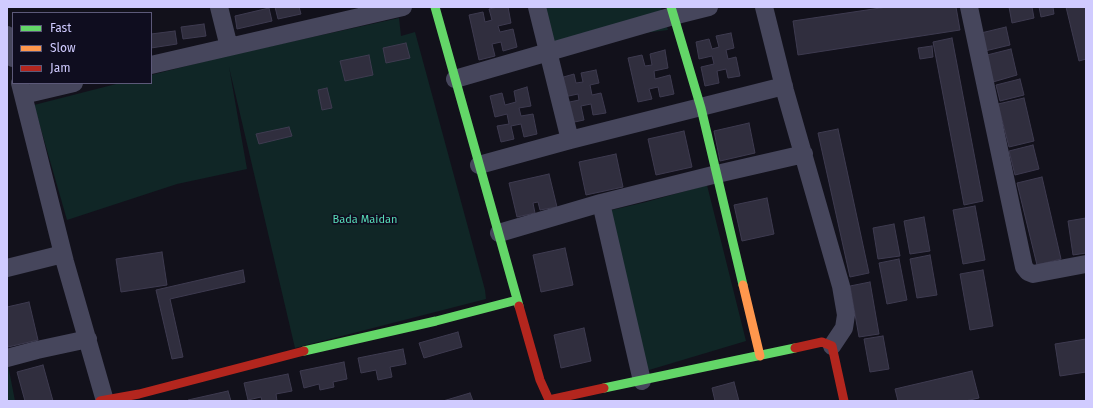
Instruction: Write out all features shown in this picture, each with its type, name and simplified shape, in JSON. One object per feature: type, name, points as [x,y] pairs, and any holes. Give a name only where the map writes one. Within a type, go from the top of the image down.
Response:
[{"type":"street","points":[[218,7],[229,46]]},
{"type":"street","points":[[152,65],[403,7]]},
{"type":"street","points":[[435,7],[540,380],[547,400],[822,342],[832,346]]},
{"type":"street","points":[[537,7],[570,140]]},
{"type":"street","points":[[455,79],[672,11],[709,7]]},
{"type":"street","points":[[764,7],[784,86],[841,286],[846,315],[844,328],[832,346],[844,401]]},
{"type":"street","points":[[969,7],[1024,267],[1028,272],[1033,274],[1086,264]]},
{"type":"street","points":[[672,11],[701,108],[760,356]]},
{"type":"street","points":[[7,35],[12,54]]},
{"type":"street","points":[[65,84],[21,89],[63,254],[88,339],[104,401],[139,394],[284,356],[436,321],[518,300]]},
{"type":"street","points":[[480,165],[570,140],[784,86]]},
{"type":"street","points":[[499,233],[601,203],[804,154]]},
{"type":"street","points":[[601,203],[642,381]]},
{"type":"street","points":[[7,268],[63,254]]},
{"type":"street","points":[[7,358],[88,339]]},
{"type":"green space","points":[[531,7],[661,7],[668,30],[628,35],[544,59]]},
{"type":"green space","name":"Bada Maidan","points":[[399,18],[401,36],[415,32],[485,290],[486,299],[295,348],[229,67],[247,169],[177,184],[67,220],[34,105],[116,84],[152,84],[152,75],[226,56]]},
{"type":"green space","points":[[707,185],[746,341],[639,373],[599,213]]},
{"type":"green space","points":[[8,365],[15,401],[7,401]]},
{"type":"building","points":[[275,7],[299,7],[301,14],[278,19]]},
{"type":"building","points":[[508,7],[511,23],[498,26],[500,32],[513,29],[517,47],[503,51],[501,42],[492,44],[495,56],[479,60],[469,15],[483,12],[485,22],[492,20],[489,9]]},
{"type":"building","points":[[887,7],[956,7],[960,30],[798,55],[793,21]]},
{"type":"building","points":[[1009,7],[1032,7],[1034,18],[1012,23]]},
{"type":"building","points":[[1039,7],[1053,7],[1054,14],[1041,17]]},
{"type":"building","points":[[1066,7],[1086,7],[1086,59],[1079,61]]},
{"type":"building","points":[[269,8],[272,21],[237,29],[235,16]]},
{"type":"building","points":[[204,24],[206,36],[183,39],[181,27]]},
{"type":"building","points":[[1006,27],[1010,45],[985,51],[981,33]]},
{"type":"building","points":[[175,31],[177,44],[152,48],[152,34]]},
{"type":"building","points":[[731,33],[734,48],[726,50],[728,59],[736,57],[740,76],[728,78],[726,69],[717,71],[719,83],[705,86],[701,67],[714,64],[712,56],[699,59],[696,42],[709,39],[712,49],[719,47],[716,36]]},
{"type":"building","points":[[952,38],[983,201],[964,205],[933,42]]},
{"type":"building","points":[[406,43],[410,58],[386,63],[383,48]]},
{"type":"building","points":[[932,46],[933,57],[920,59],[918,48]]},
{"type":"building","points":[[1011,49],[1017,75],[993,82],[987,55]]},
{"type":"building","points":[[665,50],[668,68],[654,71],[655,79],[670,75],[674,94],[660,97],[658,87],[649,89],[652,99],[638,102],[628,58],[642,55],[645,66],[652,65],[650,54]]},
{"type":"building","points":[[369,55],[373,75],[345,81],[340,61]]},
{"type":"building","points":[[596,70],[599,83],[590,85],[592,95],[601,93],[606,113],[593,115],[591,104],[581,106],[584,120],[570,123],[565,103],[579,100],[578,94],[564,97],[560,78],[574,74],[576,83],[583,82],[581,73]]},
{"type":"building","points":[[1020,79],[1024,95],[1000,101],[996,85]]},
{"type":"building","points":[[527,87],[531,106],[519,108],[521,116],[533,114],[537,134],[524,137],[521,124],[511,126],[514,139],[501,142],[497,126],[509,124],[507,114],[495,117],[490,96],[502,93],[505,105],[516,102],[514,91]]},
{"type":"building","points":[[327,88],[332,108],[322,110],[318,90]]},
{"type":"building","points":[[1024,98],[1034,141],[1009,147],[998,104]]},
{"type":"building","points":[[749,123],[755,153],[720,161],[714,131]]},
{"type":"building","points":[[289,127],[292,136],[259,144],[256,134]]},
{"type":"building","points":[[838,129],[869,273],[850,277],[818,133]]},
{"type":"building","points":[[684,131],[692,167],[656,175],[648,139]]},
{"type":"building","points":[[1033,145],[1039,169],[1015,175],[1009,151]]},
{"type":"building","points":[[616,154],[623,187],[586,195],[579,162]]},
{"type":"building","points":[[549,174],[557,207],[540,210],[538,202],[533,203],[535,213],[517,217],[509,183]]},
{"type":"building","points":[[1042,177],[1061,259],[1037,265],[1017,183]]},
{"type":"building","points":[[767,198],[774,234],[742,241],[734,205]]},
{"type":"building","points":[[975,206],[985,260],[963,264],[953,210]]},
{"type":"building","points":[[924,217],[930,251],[910,254],[904,221]]},
{"type":"building","points":[[1086,218],[1086,253],[1073,255],[1068,221]]},
{"type":"building","points":[[894,224],[900,256],[878,259],[873,228]]},
{"type":"building","points":[[565,248],[573,285],[541,292],[533,255]]},
{"type":"building","points":[[162,252],[167,285],[121,292],[116,259]]},
{"type":"building","points":[[930,255],[937,295],[917,298],[910,259]]},
{"type":"building","points":[[899,259],[907,300],[887,304],[879,263]]},
{"type":"building","points":[[243,270],[245,282],[170,299],[183,357],[172,359],[156,290]]},
{"type":"building","points":[[983,270],[993,326],[970,330],[960,274]]},
{"type":"building","points":[[870,282],[879,334],[859,337],[850,286]]},
{"type":"building","points":[[29,302],[38,340],[8,347],[7,307]]},
{"type":"building","points":[[584,328],[591,361],[561,368],[554,335]]},
{"type":"building","points":[[458,332],[462,347],[424,358],[419,343]]},
{"type":"building","points":[[883,336],[889,369],[870,372],[864,339]]},
{"type":"building","points":[[1086,339],[1086,372],[1060,376],[1055,344]]},
{"type":"building","points":[[403,349],[406,364],[390,367],[392,377],[378,380],[376,370],[361,373],[358,358]]},
{"type":"building","points":[[344,362],[347,379],[333,382],[334,387],[320,390],[319,384],[304,388],[300,371]]},
{"type":"building","points":[[43,365],[53,401],[25,401],[17,372]]},
{"type":"building","points":[[972,371],[979,398],[965,401],[898,401],[895,389]]},
{"type":"building","points":[[288,374],[292,391],[276,394],[277,401],[262,401],[261,397],[248,400],[244,383]]},
{"type":"building","points":[[734,382],[739,401],[715,401],[712,388]]},
{"type":"building","points":[[228,391],[231,401],[188,401],[188,400]]},
{"type":"building","points":[[470,393],[473,401],[443,401]]},
{"type":"traffic: fast","points":[[435,7],[519,306]]},
{"type":"traffic: fast","points":[[671,7],[701,108],[743,285]]},
{"type":"traffic: fast","points":[[304,351],[436,321],[517,300]]},
{"type":"traffic: fast","points":[[604,388],[795,348]]},
{"type":"traffic: slow","points":[[743,285],[760,356]]},
{"type":"traffic: jam","points":[[519,306],[540,380],[549,400],[604,388]]},
{"type":"traffic: jam","points":[[795,348],[822,342],[832,346],[844,401]]},
{"type":"traffic: jam","points":[[100,401],[139,394],[304,351]]}]
